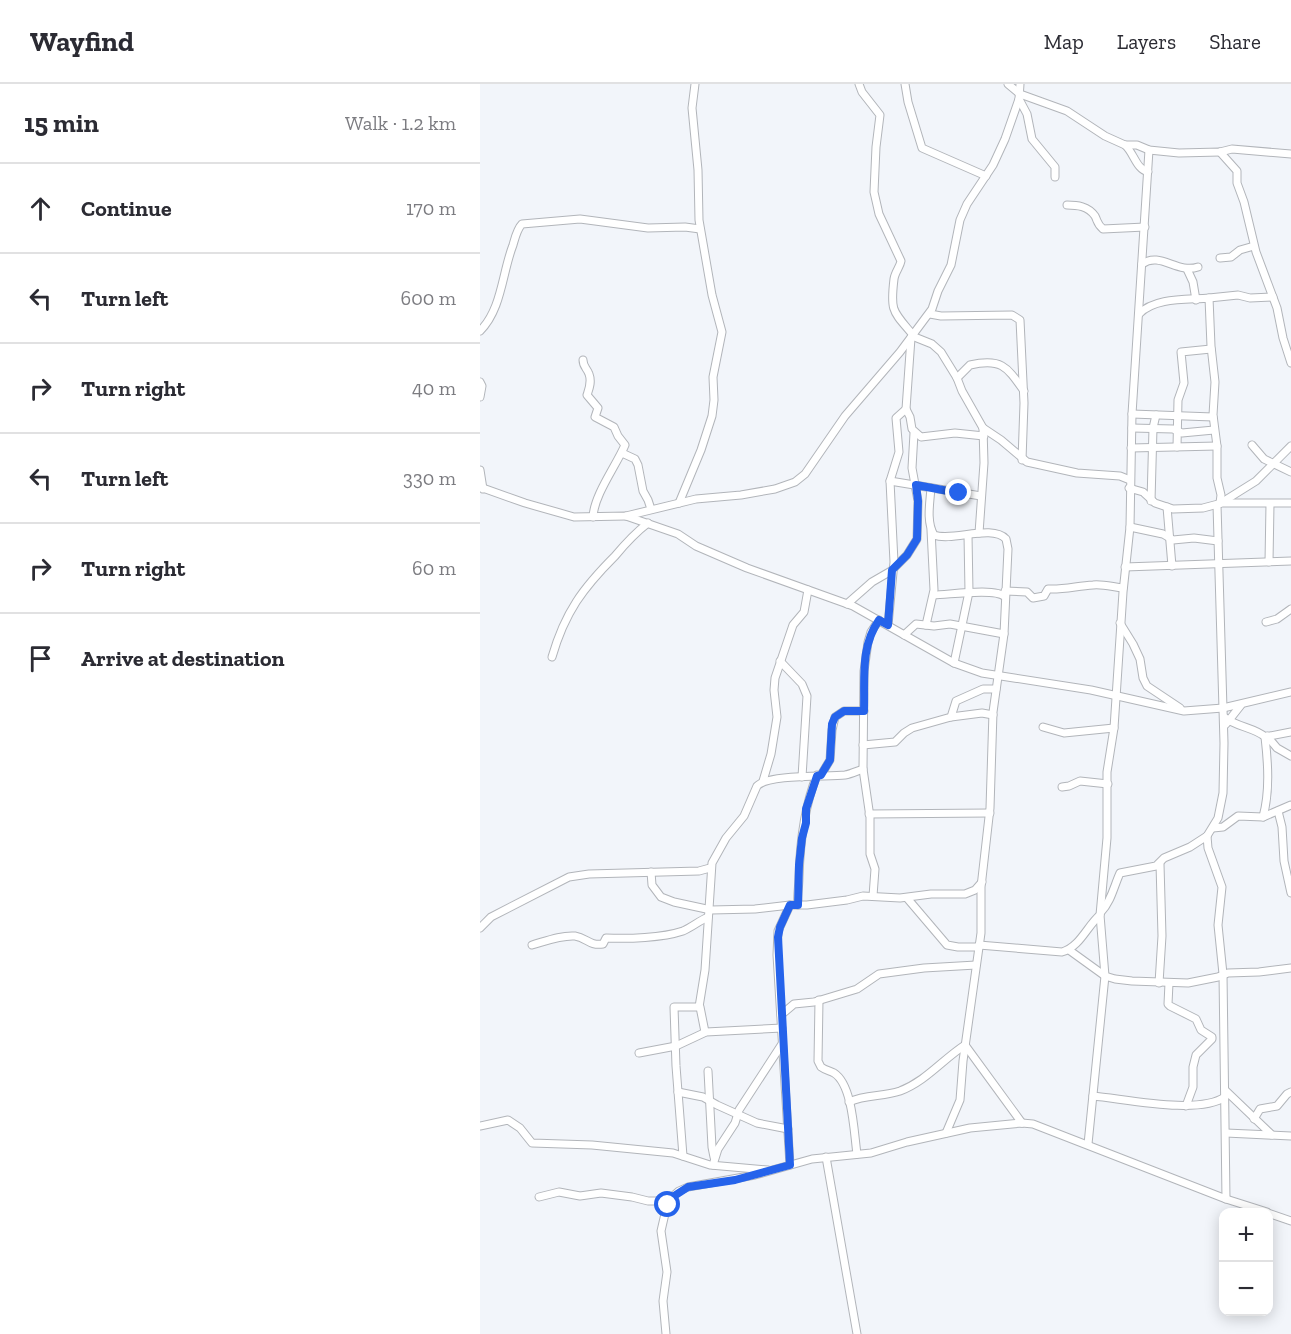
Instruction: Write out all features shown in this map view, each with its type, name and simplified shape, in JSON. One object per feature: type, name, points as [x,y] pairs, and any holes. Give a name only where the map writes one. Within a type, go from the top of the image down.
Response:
[{"type":"street","points":[[679,503],[701,450],[711,416],[714,400],[714,370],[722,333],[712,295],[700,229],[699,170],[692,108],[695,84]]},
{"type":"street","points":[[858,84],[861,92],[880,115],[874,192],[879,214],[901,261],[894,279],[893,308],[912,336],[937,349],[957,378],[984,432],[979,533]]},
{"type":"street","points":[[904,84],[922,148],[986,176]]},
{"type":"street","points":[[1008,84],[1019,97],[1027,114],[1034,143],[1055,167],[1055,177]]},
{"type":"street","points":[[480,470],[482,488],[574,517],[626,516],[707,498],[760,493],[795,482],[813,465],[845,416],[930,314],[951,264],[960,220],[1005,139],[1019,97],[1020,84]]},
{"type":"street","points":[[1019,97],[1067,111],[1105,136],[1125,145],[1132,151],[1143,171],[1148,172]]},
{"type":"street","points":[[1125,145],[1179,153],[1220,152],[1232,149],[1291,154]]},
{"type":"street","points":[[1088,1144],[1105,976],[1101,914],[1107,838],[1107,772],[1114,728],[1120,623],[1130,527],[1132,414],[1149,150]]},
{"type":"street","points":[[1220,152],[1237,171],[1237,183],[1254,246],[1273,297],[1291,363]]},
{"type":"street","points":[[1067,205],[1085,207],[1095,216],[1102,229],[1145,226]]},
{"type":"street","points":[[480,331],[488,324],[494,311],[510,252],[522,224],[580,219],[648,228],[700,229]]},
{"type":"street","points":[[1220,258],[1231,257],[1240,250],[1254,246]]},
{"type":"street","points":[[1142,264],[1147,260],[1155,260],[1187,269],[1198,267]]},
{"type":"street","points":[[1187,269],[1193,282],[1196,300]]},
{"type":"street","points":[[1139,314],[1149,306],[1176,300],[1238,296],[1273,297]]},
{"type":"street","points":[[1069,950],[1101,914],[1109,902],[1122,871],[1150,868],[1160,864],[1164,858],[1190,847],[1207,836],[1218,818],[1223,793],[1225,719],[1218,562],[1221,495],[1217,478],[1217,446],[1213,417],[1216,389],[1209,298]]},
{"type":"street","points":[[930,314],[941,316],[1012,315],[1017,317],[1022,324],[1024,391],[1022,460]]},
{"type":"street","points":[[847,604],[872,582],[892,570],[907,555],[917,539],[918,501],[912,468],[914,432],[906,410],[912,336]]},
{"type":"street","points":[[1176,447],[1178,400],[1184,383],[1181,352],[1212,349]]},
{"type":"street","points":[[583,360],[583,366],[590,376],[590,386],[586,394],[598,408],[595,417],[614,427],[625,445],[598,499],[593,517]]},
{"type":"street","points":[[957,378],[970,365],[997,364],[1008,369],[1024,391]]},
{"type":"street","points":[[480,382],[482,386],[480,397]]},
{"type":"street","points":[[888,625],[894,562],[890,481],[900,452],[896,418],[906,410]]},
{"type":"street","points":[[1132,414],[1213,417]]},
{"type":"street","points":[[1151,501],[1153,428],[1156,415]]},
{"type":"street","points":[[1132,428],[1173,429],[1182,433],[1214,430]]},
{"type":"street","points":[[914,432],[921,437],[984,432],[1001,440],[1022,460],[1077,473],[1120,476],[1143,492],[1151,501],[1167,507],[1191,509],[1219,504],[1291,503]]},
{"type":"street","points":[[1252,445],[1264,459],[1291,472]]},
{"type":"street","points":[[1131,448],[1217,446]]},
{"type":"street","points":[[1219,504],[1256,482],[1291,446]]},
{"type":"street","points":[[622,453],[635,459],[643,491],[651,509]]},
{"type":"street","points":[[890,481],[981,496]]},
{"type":"street","points":[[926,625],[934,595],[931,488]]},
{"type":"street","points":[[1269,562],[1270,504]]},
{"type":"street","points":[[1167,507],[1172,566]]},
{"type":"street","points":[[642,512],[640,516],[645,522]]},
{"type":"street","points":[[626,516],[678,534],[696,546],[747,568],[847,604],[954,663],[997,676],[1091,690],[1184,711],[1241,705],[1291,692]]},
{"type":"street","points":[[552,657],[562,630],[583,590],[645,522]]},
{"type":"street","points":[[1130,527],[1163,534],[1171,539],[1194,537],[1218,541]]},
{"type":"street","points":[[931,530],[937,536],[999,534],[1006,539],[1008,549],[1004,634],[993,715],[990,813],[982,882],[983,921],[965,1045],[960,1100],[946,1133]]},
{"type":"street","points":[[954,663],[969,592],[968,535]]},
{"type":"street","points":[[1125,567],[1291,561]]},
{"type":"street","points":[[934,595],[969,592],[1005,594],[1027,592],[1033,598],[1044,596],[1048,590],[1062,590],[1078,586],[1097,585],[1123,588]]},
{"type":"street","points":[[763,782],[771,754],[777,717],[774,690],[780,661],[793,625],[804,612],[808,590]]},
{"type":"street","points":[[1266,622],[1277,619],[1291,609]]},
{"type":"street","points":[[873,897],[875,869],[870,854],[863,745],[865,658],[872,632],[879,620]]},
{"type":"street","points":[[1120,623],[1140,659],[1143,678],[1147,686],[1184,711]]},
{"type":"street","points":[[904,635],[913,625],[947,624],[1004,634]]},
{"type":"street","points":[[780,661],[802,684],[806,692],[802,777]]},
{"type":"street","points":[[951,717],[956,701],[983,689],[996,688]]},
{"type":"street","points":[[1225,719],[1241,705]]},
{"type":"street","points":[[790,1165],[778,937],[780,927],[794,905],[806,809],[819,775],[830,760],[832,724],[835,717],[844,711],[864,711]]},
{"type":"street","points":[[863,745],[896,742],[912,728],[951,717],[982,713],[993,715]]},
{"type":"street","points":[[1225,719],[1238,726],[1259,732],[1277,748],[1291,756]]},
{"type":"street","points":[[1043,727],[1064,733],[1114,728]]},
{"type":"street","points":[[1266,737],[1291,732]]},
{"type":"street","points":[[1263,817],[1268,779],[1266,737]]},
{"type":"street","points":[[705,1032],[699,1007],[705,970],[710,868],[726,838],[744,816],[757,786],[763,782],[802,777],[846,775],[863,769]]},
{"type":"street","points":[[1062,787],[1080,781],[1108,784]]},
{"type":"street","points":[[1213,828],[1223,827],[1238,816],[1263,817],[1291,805]]},
{"type":"street","points":[[1278,811],[1282,827],[1284,861],[1291,894]]},
{"type":"street","points":[[869,814],[990,813]]},
{"type":"street","points":[[1207,836],[1208,848],[1222,887],[1218,925],[1223,974],[1226,1199]]},
{"type":"street","points":[[1159,983],[1162,936],[1160,864]]},
{"type":"street","points":[[480,928],[491,917],[569,877],[710,868]]},
{"type":"street","points":[[651,872],[652,885],[661,897],[709,913],[837,902],[863,896],[907,898],[931,894],[965,894],[971,893],[982,882]]},
{"type":"street","points":[[1102,902],[1112,891]]},
{"type":"street","points":[[907,898],[947,945],[1069,950],[1105,976],[1115,979],[1159,983],[1196,982],[1218,978],[1223,974],[1291,968]]},
{"type":"street","points":[[532,945],[564,937],[578,937],[597,945],[603,944],[606,938],[648,937],[674,933],[690,928],[709,913]]},
{"type":"street","points":[[781,1016],[794,1004],[819,1000],[857,989],[879,974],[924,968],[976,965]]},
{"type":"street","points":[[1169,983],[1168,1004],[1196,1019],[1201,1030],[1212,1037],[1196,1055],[1193,1067],[1193,1087],[1186,1106]]},
{"type":"street","points":[[819,1000],[819,1064],[822,1068],[833,1072],[844,1084],[853,1116],[857,1154]]},
{"type":"street","points":[[683,1156],[674,1007],[699,1007]]},
{"type":"street","points":[[639,1053],[676,1046],[705,1032],[782,1028]]},
{"type":"street","points":[[714,1161],[739,1110],[783,1043]]},
{"type":"street","points":[[849,1102],[867,1096],[901,1091],[928,1076],[943,1061],[965,1045]]},
{"type":"street","points":[[965,1045],[1022,1123]]},
{"type":"street","points":[[708,1071],[714,1161]]},
{"type":"street","points":[[678,1092],[698,1095],[738,1115],[763,1124],[788,1129]]},
{"type":"street","points":[[1254,1119],[1260,1109],[1277,1106],[1291,1092]]},
{"type":"street","points":[[1093,1096],[1186,1106],[1212,1104],[1225,1094]]},
{"type":"street","points":[[1225,1094],[1272,1135]]},
{"type":"street","points":[[480,1126],[508,1120],[520,1128],[532,1143],[592,1145],[683,1156],[699,1162],[714,1161],[773,1170]]},
{"type":"street","points":[[666,1334],[663,1301],[667,1272],[660,1237],[669,1202],[679,1191],[688,1187],[735,1180],[826,1157],[880,1151],[970,1128],[1022,1123],[1039,1126],[1057,1135],[1088,1144],[1253,1208]]},
{"type":"street","points":[[1226,1133],[1291,1136]]},
{"type":"street","points":[[826,1157],[857,1334]]},
{"type":"street","points":[[539,1197],[559,1192],[580,1196],[601,1193],[632,1197],[648,1202],[669,1202]]},
{"type":"street","points":[[1273,1215],[1291,1221]]},
{"type":"route","points":[[668,1205],[671,1198],[688,1187],[735,1180],[790,1165],[777,955],[778,931],[790,905],[798,905],[799,855],[806,823],[806,809],[817,776],[821,775],[830,760],[832,724],[835,717],[844,711],[864,711],[864,671],[868,642],[879,620],[888,625],[892,570],[907,555],[917,539],[916,485],[959,493]]}]
